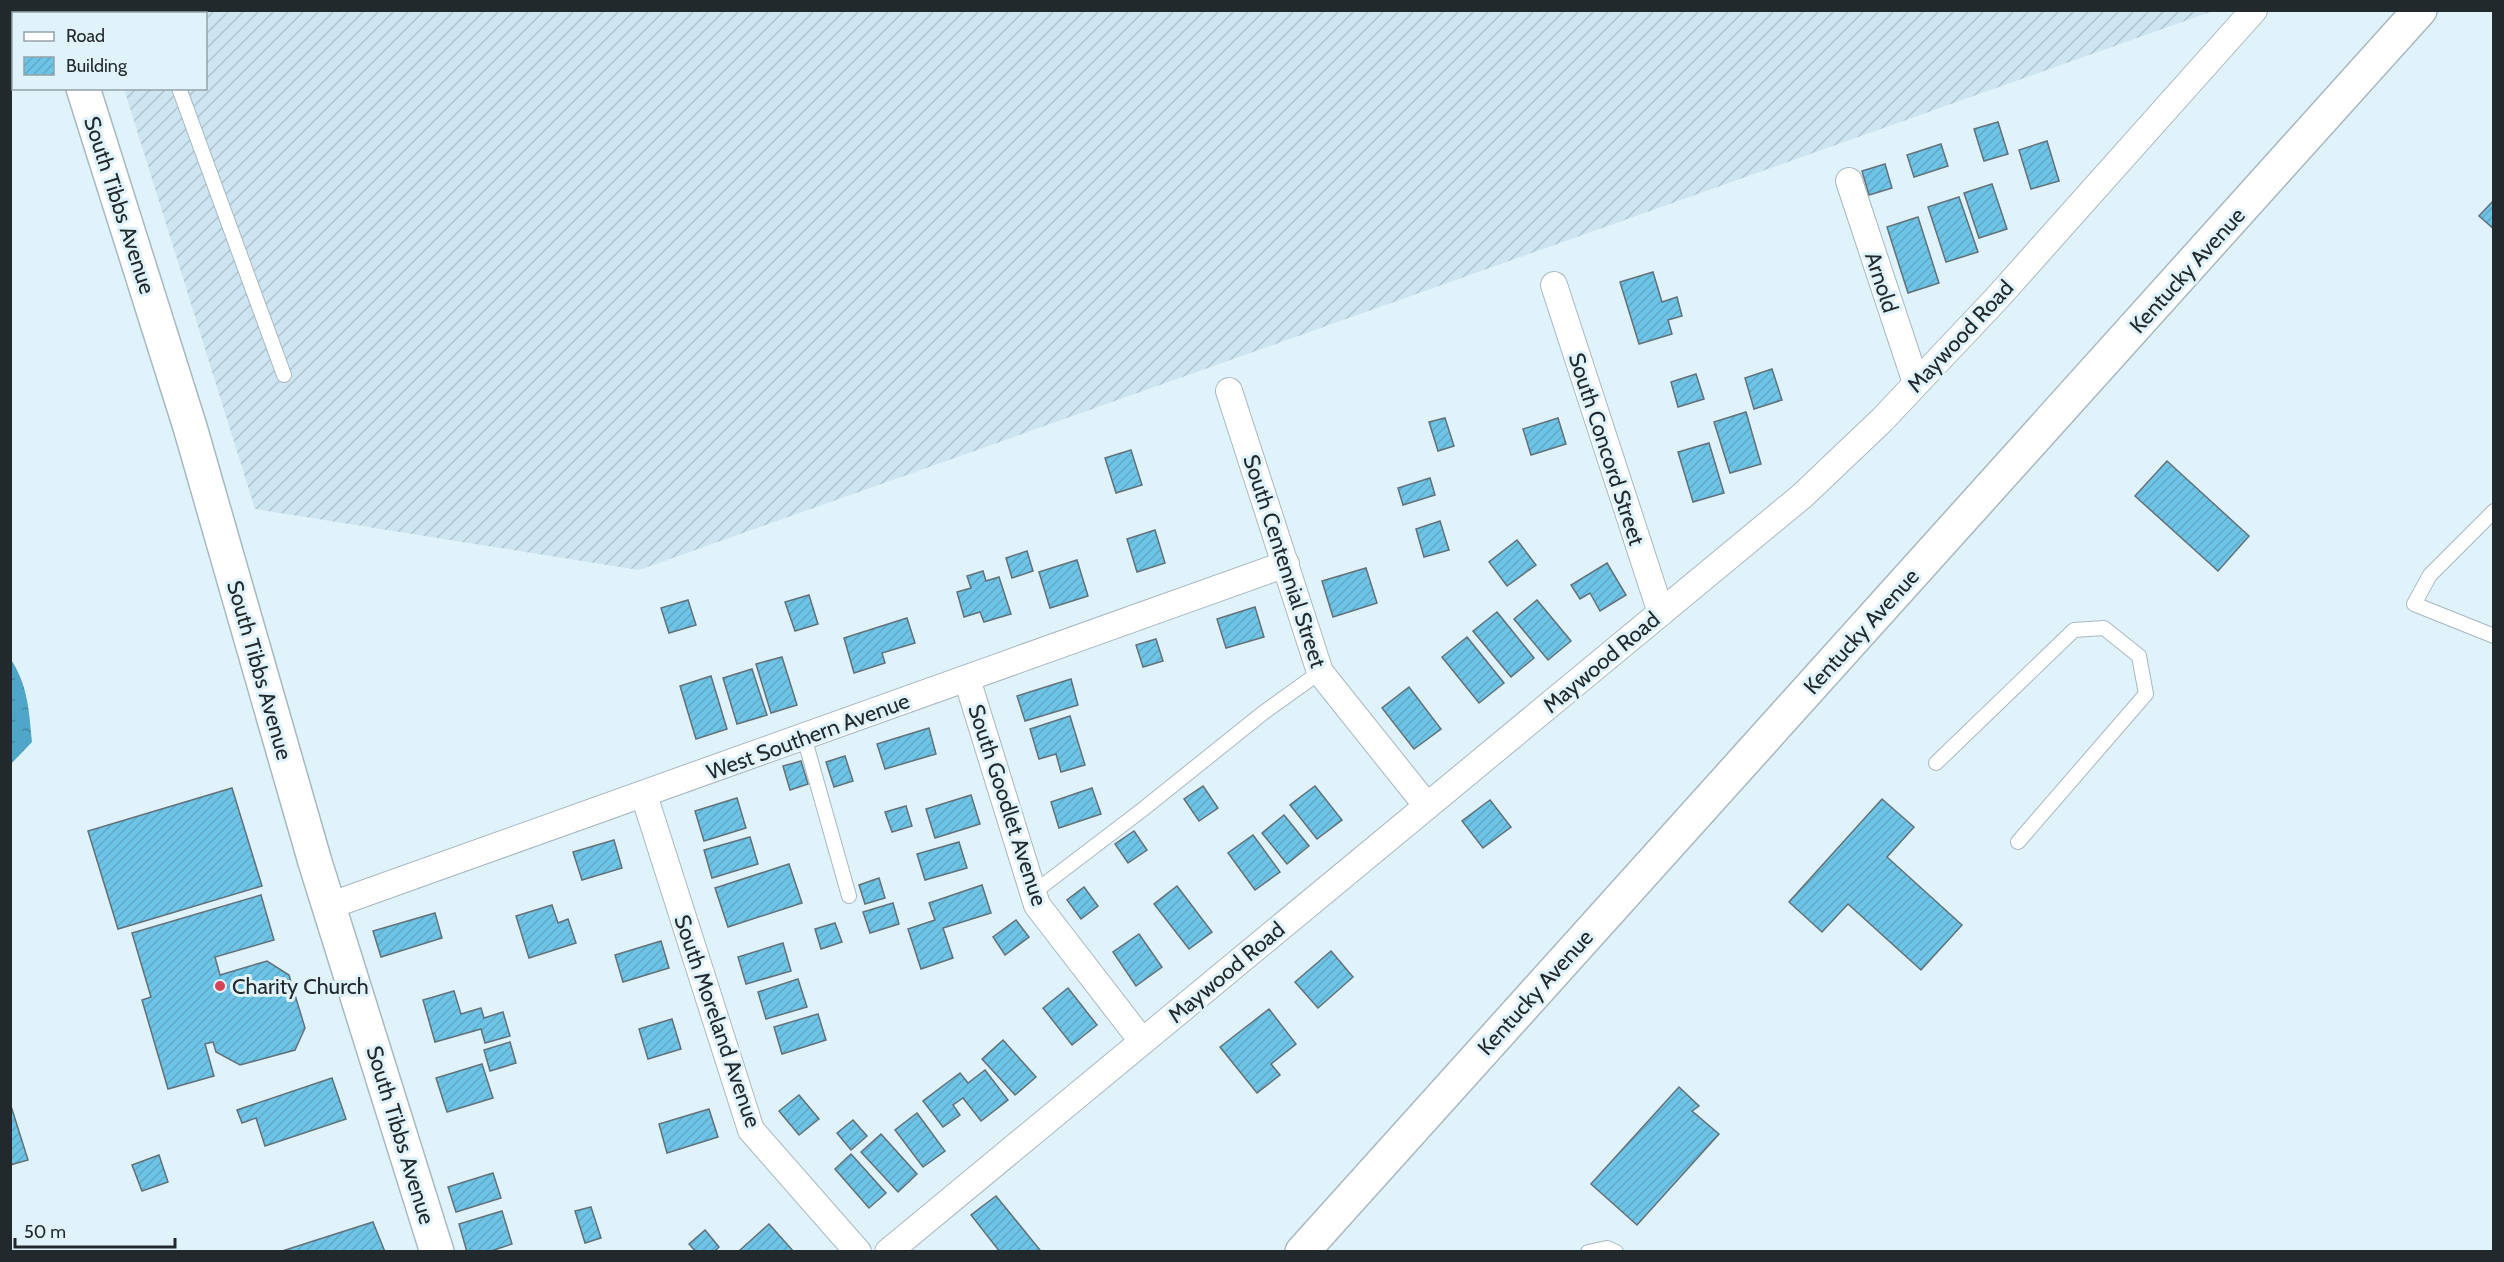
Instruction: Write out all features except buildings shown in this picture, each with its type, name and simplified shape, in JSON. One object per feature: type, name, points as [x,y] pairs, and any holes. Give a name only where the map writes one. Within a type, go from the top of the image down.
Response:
[{"type":"main road","name":"Kentucky Avenue","points":[[1302,1251],[2420,10]]},
{"type":"main road","name":"South Tibbs Avenue","points":[[84,90],[190,427],[329,906],[437,1251]]},
{"type":"street","name":"Maywood Road","points":[[888,1251],[1810,489],[1882,420],[1998,297],[2254,10]]},
{"type":"street","name":"Arnold","points":[[1849,181],[1916,384]]},
{"type":"street","name":"South Concord Street","points":[[1554,285],[1661,613]]},
{"type":"street","name":"South Centennial Street","points":[[1229,391],[1320,672],[1427,806]]},
{"type":"street","name":"West Southern Avenue","points":[[329,906],[1286,564]]},
{"type":"street","name":"South Goodlet Avenue","points":[[967,679],[1037,905],[1142,1041]]},
{"type":"street","name":"South Moreland Avenue","points":[[644,795],[752,1130],[858,1251]]},
{"type":"lane","points":[[180,90],[284,375]]},
{"type":"lane","points":[[2493,511],[2430,575],[2414,604],[2493,636]]},
{"type":"lane","points":[[1936,763],[2074,630],[2104,628],[2139,656],[2146,693],[2018,842]]},
{"type":"lane","points":[[1033,893],[1142,810],[1263,712],[1320,672]]},
{"type":"lane","points":[[804,737],[849,896]]},
{"type":"lane","points":[[1588,1251],[1607,1248],[1616,1251]]},
{"type":"shaded area","points":[[2213,11],[639,570],[255,509],[124,90],[207,90],[207,12],[100,12]]},
{"type":"water","points":[[10,658],[24,688],[32,742],[11,764]]},
{"type":"place","name":"Charity Church","points":[[220,986]]}]
